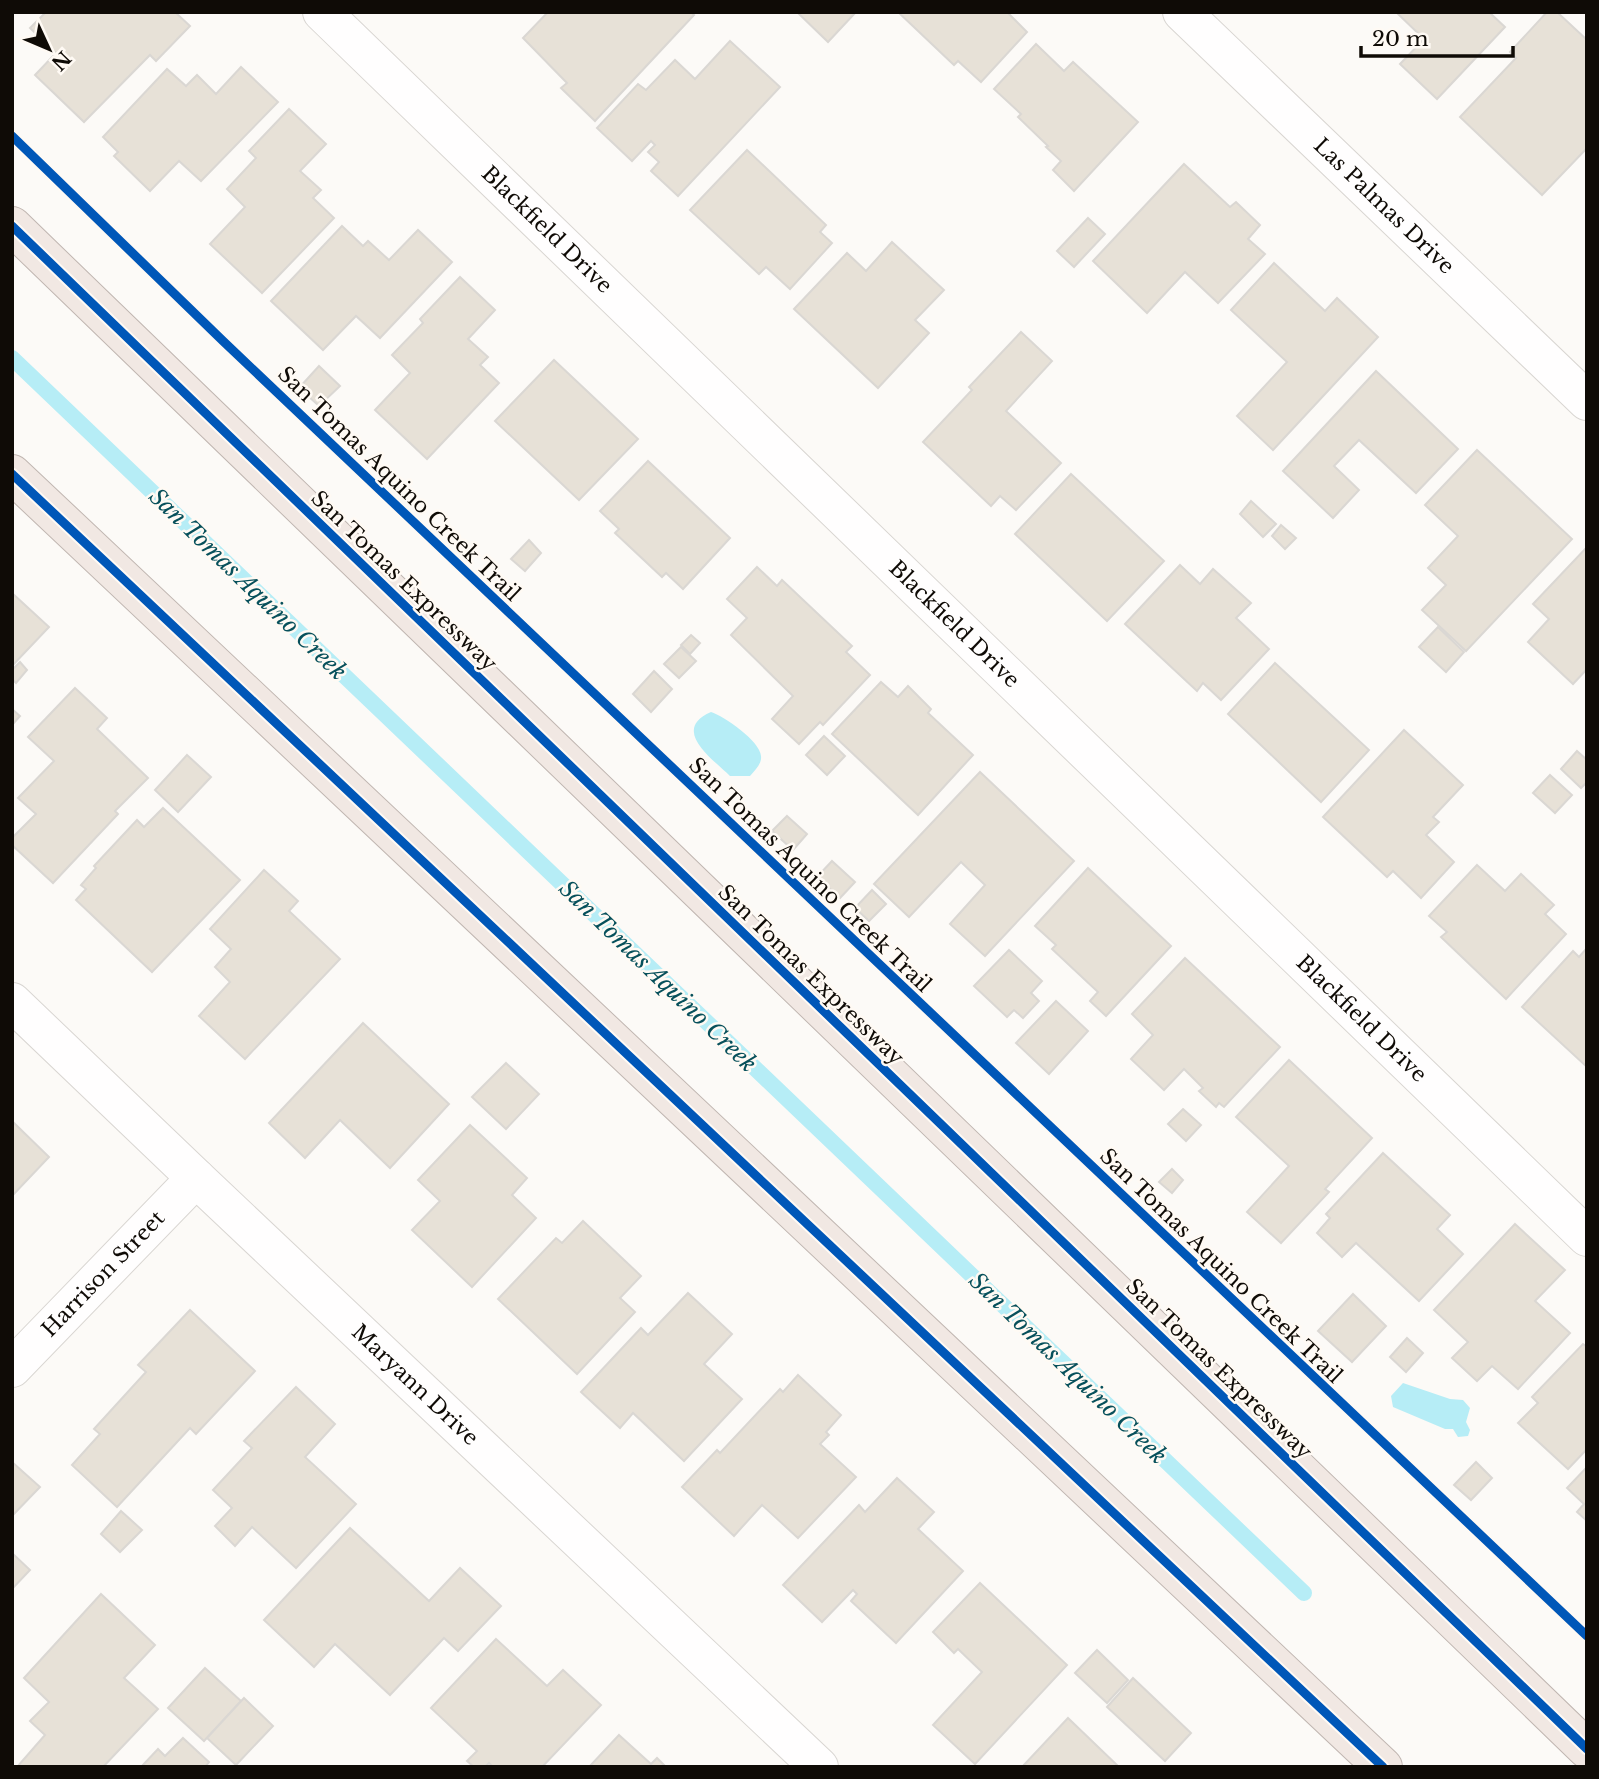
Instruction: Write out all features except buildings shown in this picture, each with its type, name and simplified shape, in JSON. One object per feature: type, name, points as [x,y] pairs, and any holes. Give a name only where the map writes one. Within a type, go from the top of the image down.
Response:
[{"type":"highway","name":"San Tomas Expressway","points":[[12,226],[1587,1749]]},
{"type":"highway","points":[[12,474],[1383,1767]]},
{"type":"street","name":"Blackfield Drive","points":[[322,12],[1587,1237]]},
{"type":"street","name":"Las Palmas Drive","points":[[1182,12],[1587,401]]},
{"type":"street","name":"Maryann Drive","points":[[12,1002],[819,1767]]},
{"type":"street","name":"Harrison Street","points":[[12,1368],[195,1178]]},
{"type":"water","points":[[711,712],[724,718],[755,743],[761,756],[758,767],[750,776],[730,776],[699,744],[694,727],[699,719]]},
{"type":"water","points":[[1403,1383],[1450,1399],[1463,1400],[1470,1408],[1466,1422],[1470,1430],[1468,1436],[1458,1437],[1453,1429],[1445,1429],[1393,1407],[1391,1396]]},
{"type":"waterway","name":"San Tomas Aquino Creek","points":[[12,358],[1304,1593]]},
{"type":"cycle path","name":"San Tomas Aquino Creek Trail","points":[[12,136],[223,341],[1587,1636]]},
{"type":"cycle path","points":[[12,226],[1587,1749]]},
{"type":"cycle path","points":[[12,474],[1383,1767]]}]
